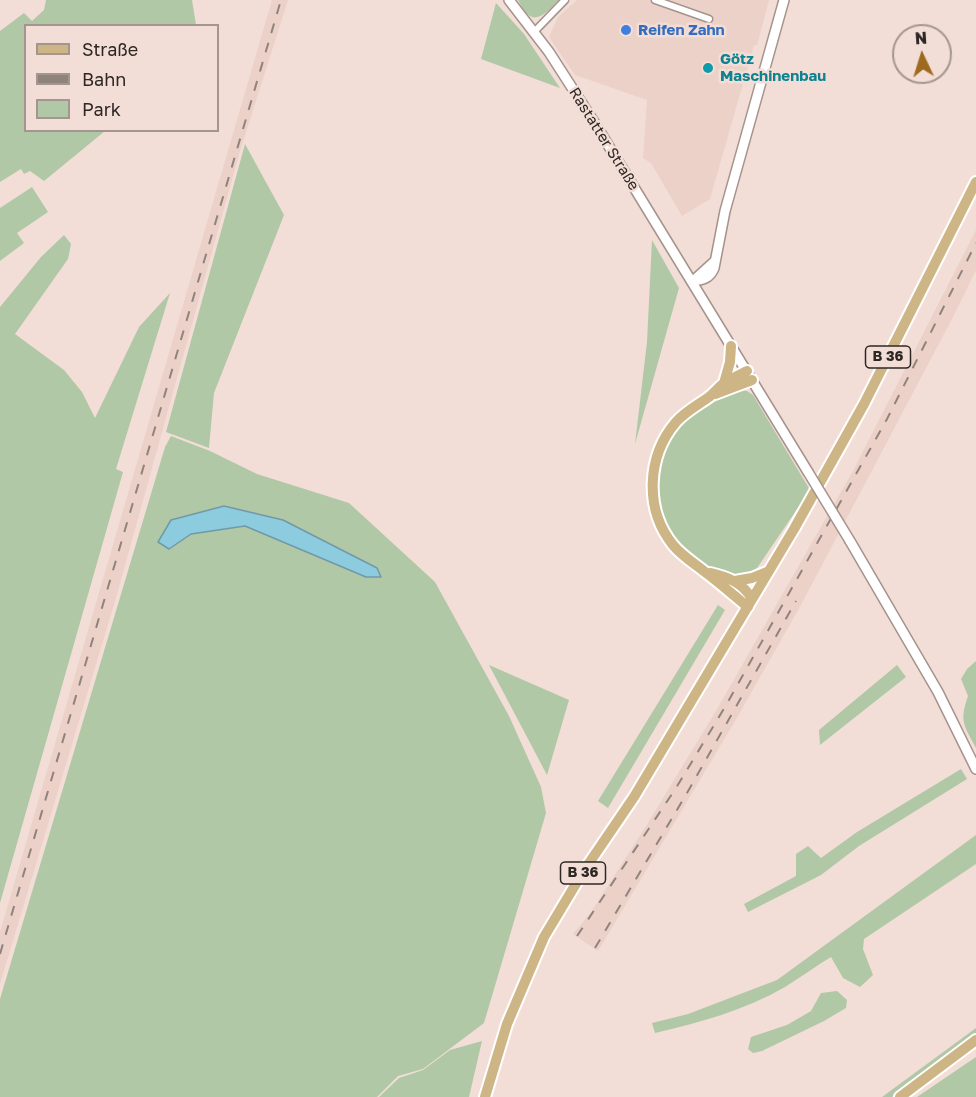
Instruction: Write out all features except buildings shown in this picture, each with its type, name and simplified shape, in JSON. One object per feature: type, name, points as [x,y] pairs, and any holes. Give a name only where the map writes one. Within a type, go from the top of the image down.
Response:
[{"type":"main road","name":"B 36","points":[[485,1097],[507,1024],[544,937],[583,872],[634,797],[769,571],[864,404],[976,182]]},
{"type":"main road","points":[[710,397],[724,383],[730,362],[731,345]]},
{"type":"main road","points":[[724,383],[750,376]]},
{"type":"main road","points":[[750,376],[691,408],[677,421],[664,438],[654,471],[652,488],[655,507],[662,527],[673,545],[688,560],[750,603]]},
{"type":"main road","points":[[704,571],[743,586],[750,603]]},
{"type":"main road","points":[[735,581],[752,578],[769,571]]},
{"type":"main road","points":[[900,1097],[976,1040]]},
{"type":"street","name":"Rastatter Straße","points":[[509,0],[534,32],[594,122],[693,281],[938,692],[976,769]]},
{"type":"street","points":[[534,32],[565,0]]},
{"type":"street","points":[[655,0],[709,19]]},
{"type":"street","points":[[693,281],[715,261],[725,211],[784,0]]},
{"type":"shaded area","points":[[272,0],[288,0],[240,151],[116,598],[0,984],[0,932]]},
{"type":"shaded area","points":[[577,0],[769,0],[710,199],[682,216],[651,163],[643,158],[647,100],[575,75],[549,37],[558,17]]},
{"type":"shaded area","points":[[976,230],[976,270],[954,315],[802,603],[738,716],[598,951],[573,934],[591,912],[716,711],[854,469]]},
{"type":"green space","points":[[46,0],[192,0],[196,24],[24,24],[24,132],[104,132],[44,181],[30,171],[24,174],[21,169],[0,182],[0,31],[24,13],[32,21],[44,10]]},
{"type":"green space","points":[[518,0],[559,0],[547,12],[532,17],[523,9]]},
{"type":"green space","points":[[496,3],[524,34],[560,88],[481,59]]},
{"type":"green space","points":[[245,144],[284,215],[214,393],[209,448],[166,432]]},
{"type":"green space","points":[[32,187],[48,212],[17,233],[24,243],[0,261],[0,208]]},
{"type":"green space","points":[[64,235],[71,244],[68,259],[15,334],[64,370],[82,392],[95,418],[139,327],[170,293],[116,469],[123,472],[0,903],[0,307],[41,257]]},
{"type":"green space","points":[[652,240],[679,288],[635,444],[647,342]]},
{"type":"green space","points":[[742,390],[753,395],[810,490],[753,574],[733,578],[724,576],[696,560],[681,547],[670,532],[662,515],[657,477],[661,458],[676,430],[693,415],[712,403]]},
{"type":"green space","points":[[171,436],[210,451],[257,474],[349,503],[435,582],[509,716],[541,787],[546,813],[484,1023],[423,1069],[398,1076],[377,1097],[0,1097],[0,999],[165,447]]},
{"type":"green space","points":[[718,605],[725,610],[608,808],[598,801]]},
{"type":"green space","points":[[976,661],[976,748],[964,723],[968,696],[961,679]]},
{"type":"green space","points":[[489,665],[569,700],[547,775]]},
{"type":"green space","points":[[897,665],[906,677],[820,745],[819,730]]},
{"type":"green space","points":[[961,769],[967,779],[859,846],[821,875],[748,912],[744,904],[796,876],[796,854],[808,846],[821,858],[857,832]]},
{"type":"green space","points":[[976,835],[976,864],[864,939],[863,949],[873,975],[860,987],[843,978],[831,957],[785,987],[738,1009],[655,1033],[652,1023],[688,1014],[777,980]]},
{"type":"green space","points":[[837,991],[847,1000],[846,1008],[762,1051],[753,1053],[748,1049],[751,1037],[787,1025],[811,1011],[821,993]]},
{"type":"green space","points":[[976,1028],[976,1033],[892,1097],[882,1097]]},
{"type":"green space","points":[[482,1041],[469,1097],[379,1097],[399,1078],[423,1070],[450,1050]]},
{"type":"green space","points":[[976,1057],[976,1097],[917,1097]]},
{"type":"water","points":[[224,506],[283,520],[377,568],[381,577],[366,577],[245,526],[191,534],[169,549],[158,542],[171,520]]},
{"type":"railway","points":[[0,954],[281,0]]},
{"type":"railway","points":[[577,936],[676,788],[725,707],[887,419],[976,243]]},
{"type":"railway","points":[[595,948],[687,793],[796,601]]},
{"type":"place","name":"Reifen Zahn","points":[[626,30]]},
{"type":"place","name":"Götz Maschinenbau","points":[[708,68]]}]
